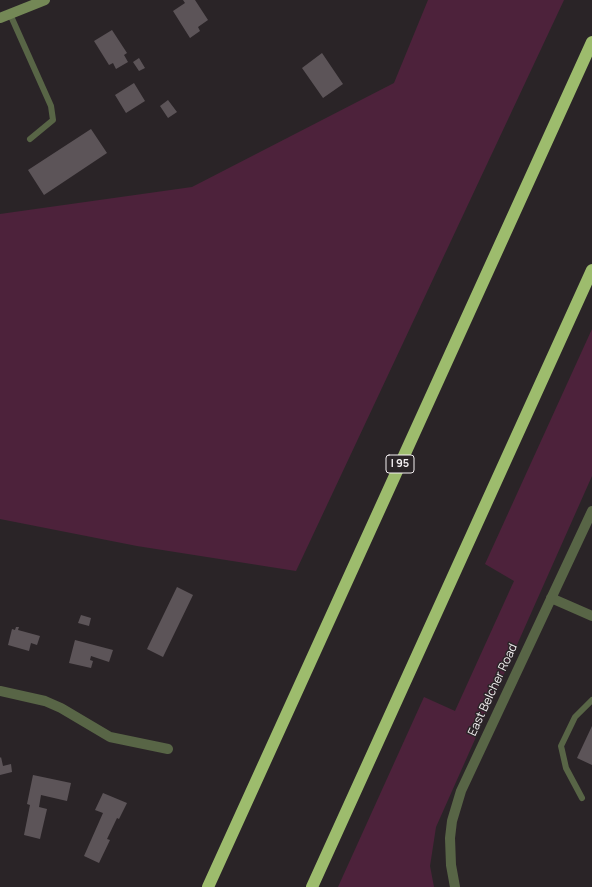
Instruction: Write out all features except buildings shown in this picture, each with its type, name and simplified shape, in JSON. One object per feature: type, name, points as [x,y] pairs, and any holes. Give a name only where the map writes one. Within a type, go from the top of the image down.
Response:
[{"type":"highway","name":"I 95","points":[[208,887],[592,42]]},
{"type":"highway","points":[[312,887],[592,270]]},
{"type":"street","points":[[5,16],[45,0]]},
{"type":"street","name":"East Belcher Road","points":[[455,887],[449,847],[451,826],[456,804],[481,747],[592,511]]},
{"type":"street","points":[[551,598],[592,616]]},
{"type":"street","points":[[0,691],[45,701],[61,708],[110,737],[168,749]]},
{"type":"lane","points":[[5,16],[51,106],[53,120],[30,139]]},
{"type":"lane","points":[[582,798],[566,768],[561,746],[575,717],[592,700]]},
{"type":"shaded area","points":[[428,0],[564,0],[296,571],[137,546],[0,519],[0,214],[192,187],[394,83]]},
{"type":"shaded area","points":[[592,329],[592,476],[436,827],[430,866],[434,887],[338,887],[424,697],[455,711],[514,581],[485,564]]}]
